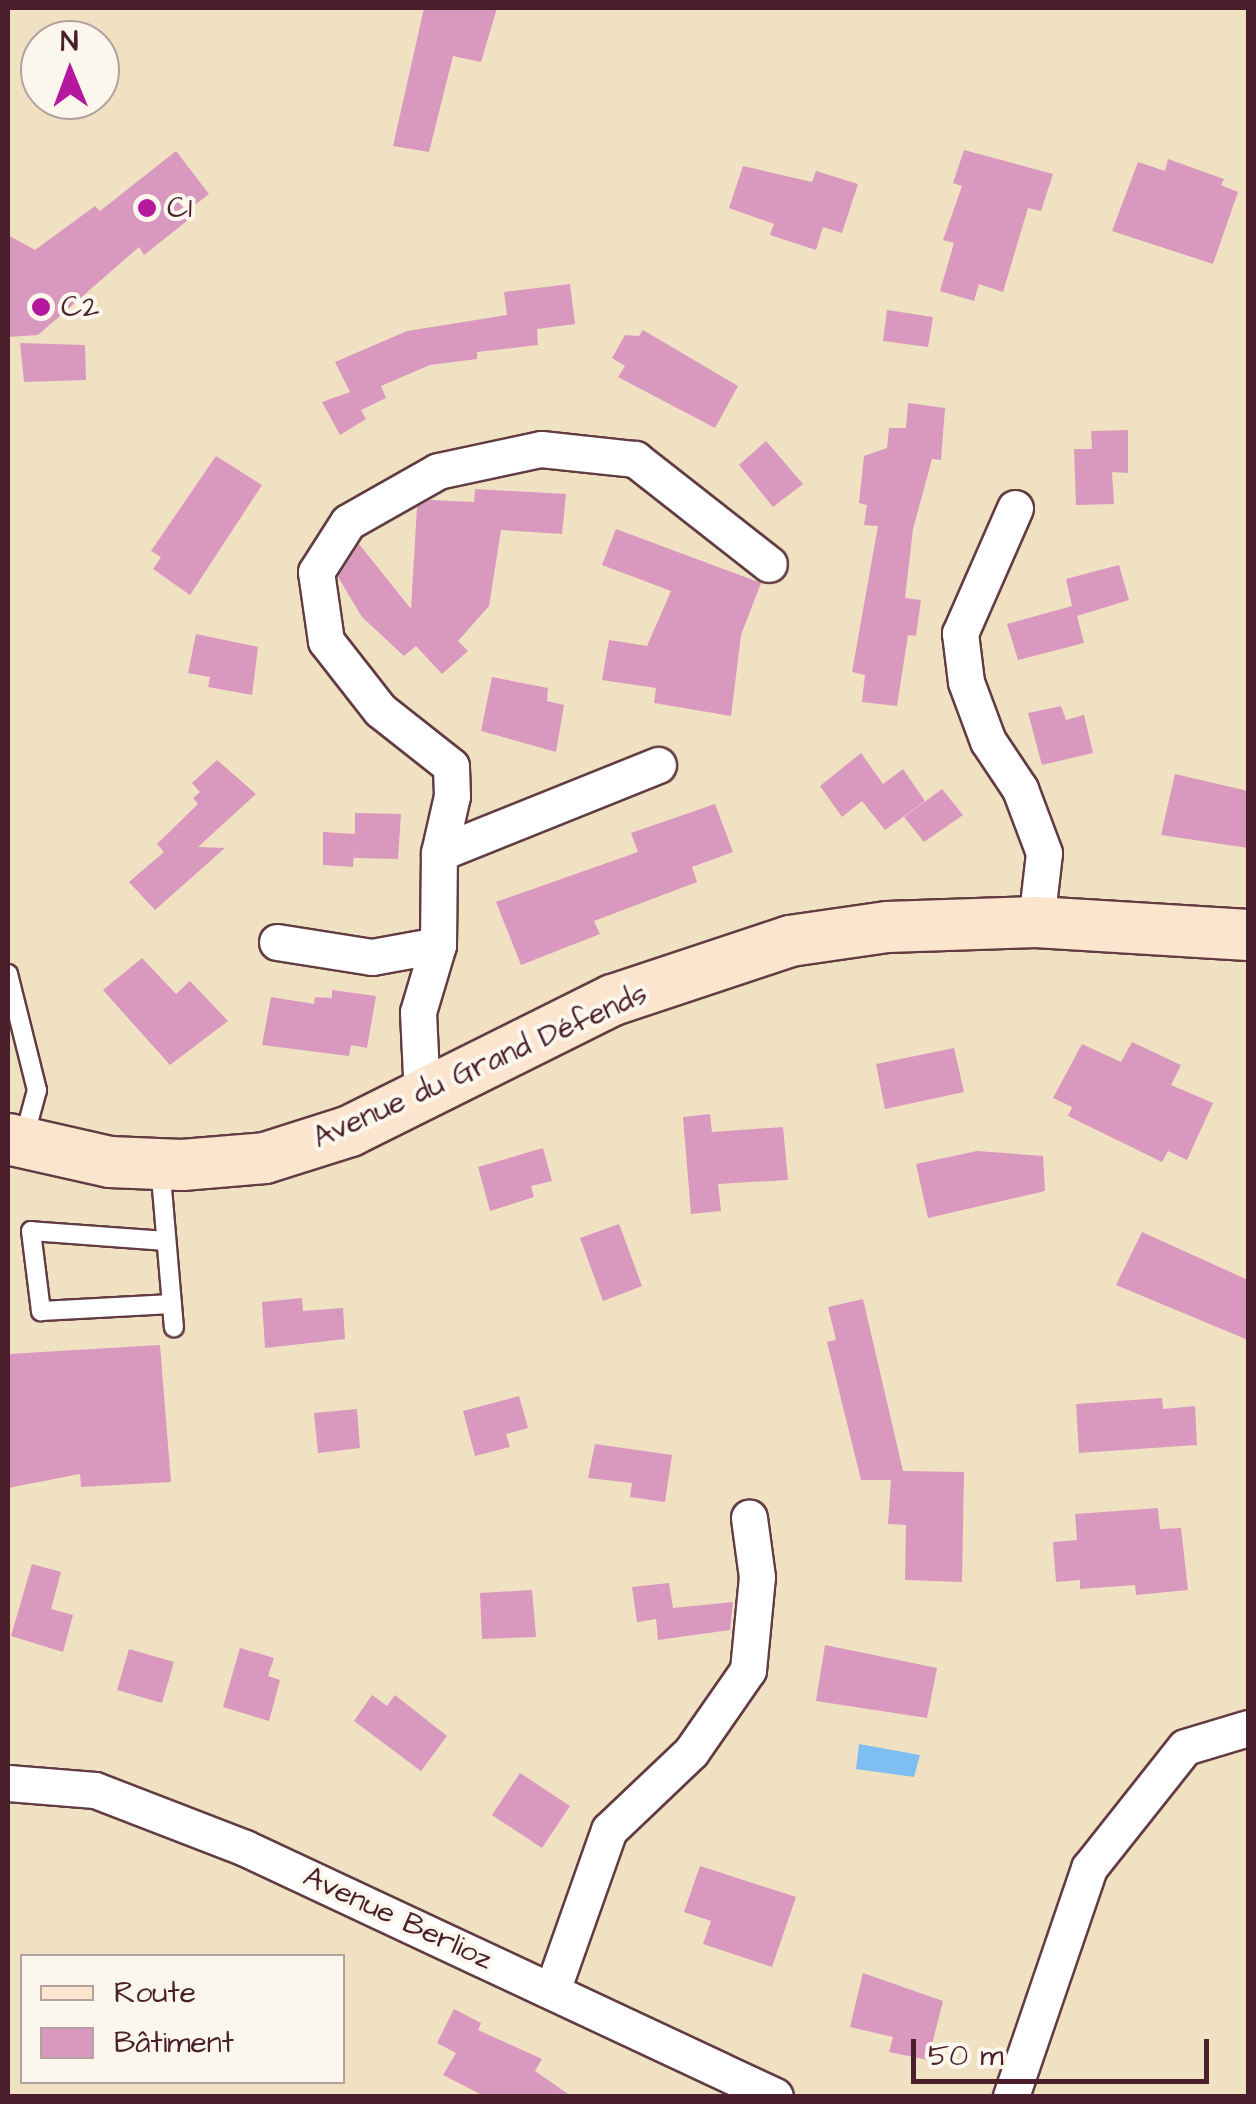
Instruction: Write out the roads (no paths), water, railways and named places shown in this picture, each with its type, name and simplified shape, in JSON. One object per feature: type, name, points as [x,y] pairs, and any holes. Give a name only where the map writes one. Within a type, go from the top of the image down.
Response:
[{"type":"street","points":[[422,1097],[418,1012],[438,945],[439,853],[452,796],[451,766],[380,710],[326,641],[316,572],[348,522],[438,471],[541,448],[636,460],[769,564]]},
{"type":"street","points":[[1016,508],[960,633],[971,697],[988,741],[1020,788],[1044,853],[1036,922]]},
{"type":"street","points":[[439,853],[658,764]]},
{"type":"street","name":"Avenue du Grand Défends","points":[[15,1142],[160,1164],[265,1158],[350,1132],[613,1000],[790,941],[887,927],[1036,922],[1248,935]]},
{"type":"street","points":[[277,942],[372,956],[438,945]]},
{"type":"street","points":[[553,1988],[610,1830],[691,1752],[748,1670],[757,1577],[749,1518]]},
{"type":"street","points":[[1011,2096],[1088,1868],[1185,1747],[1248,1728]]},
{"type":"street","name":"Avenue Berlioz","points":[[8,1783],[112,1797],[244,1848],[553,1988],[775,2096]]},
{"type":"lane","points":[[8,974],[38,1090],[15,1142]]},
{"type":"lane","points":[[160,1164],[174,1328]]},
{"type":"lane","points":[[166,1241],[31,1231],[41,1311],[172,1304]]},
{"type":"water","points":[[859,1744],[920,1755],[914,1777],[856,1769]]},
{"type":"place","name":"C1","points":[[147,208]]},
{"type":"place","name":"C2","points":[[41,307]]}]
